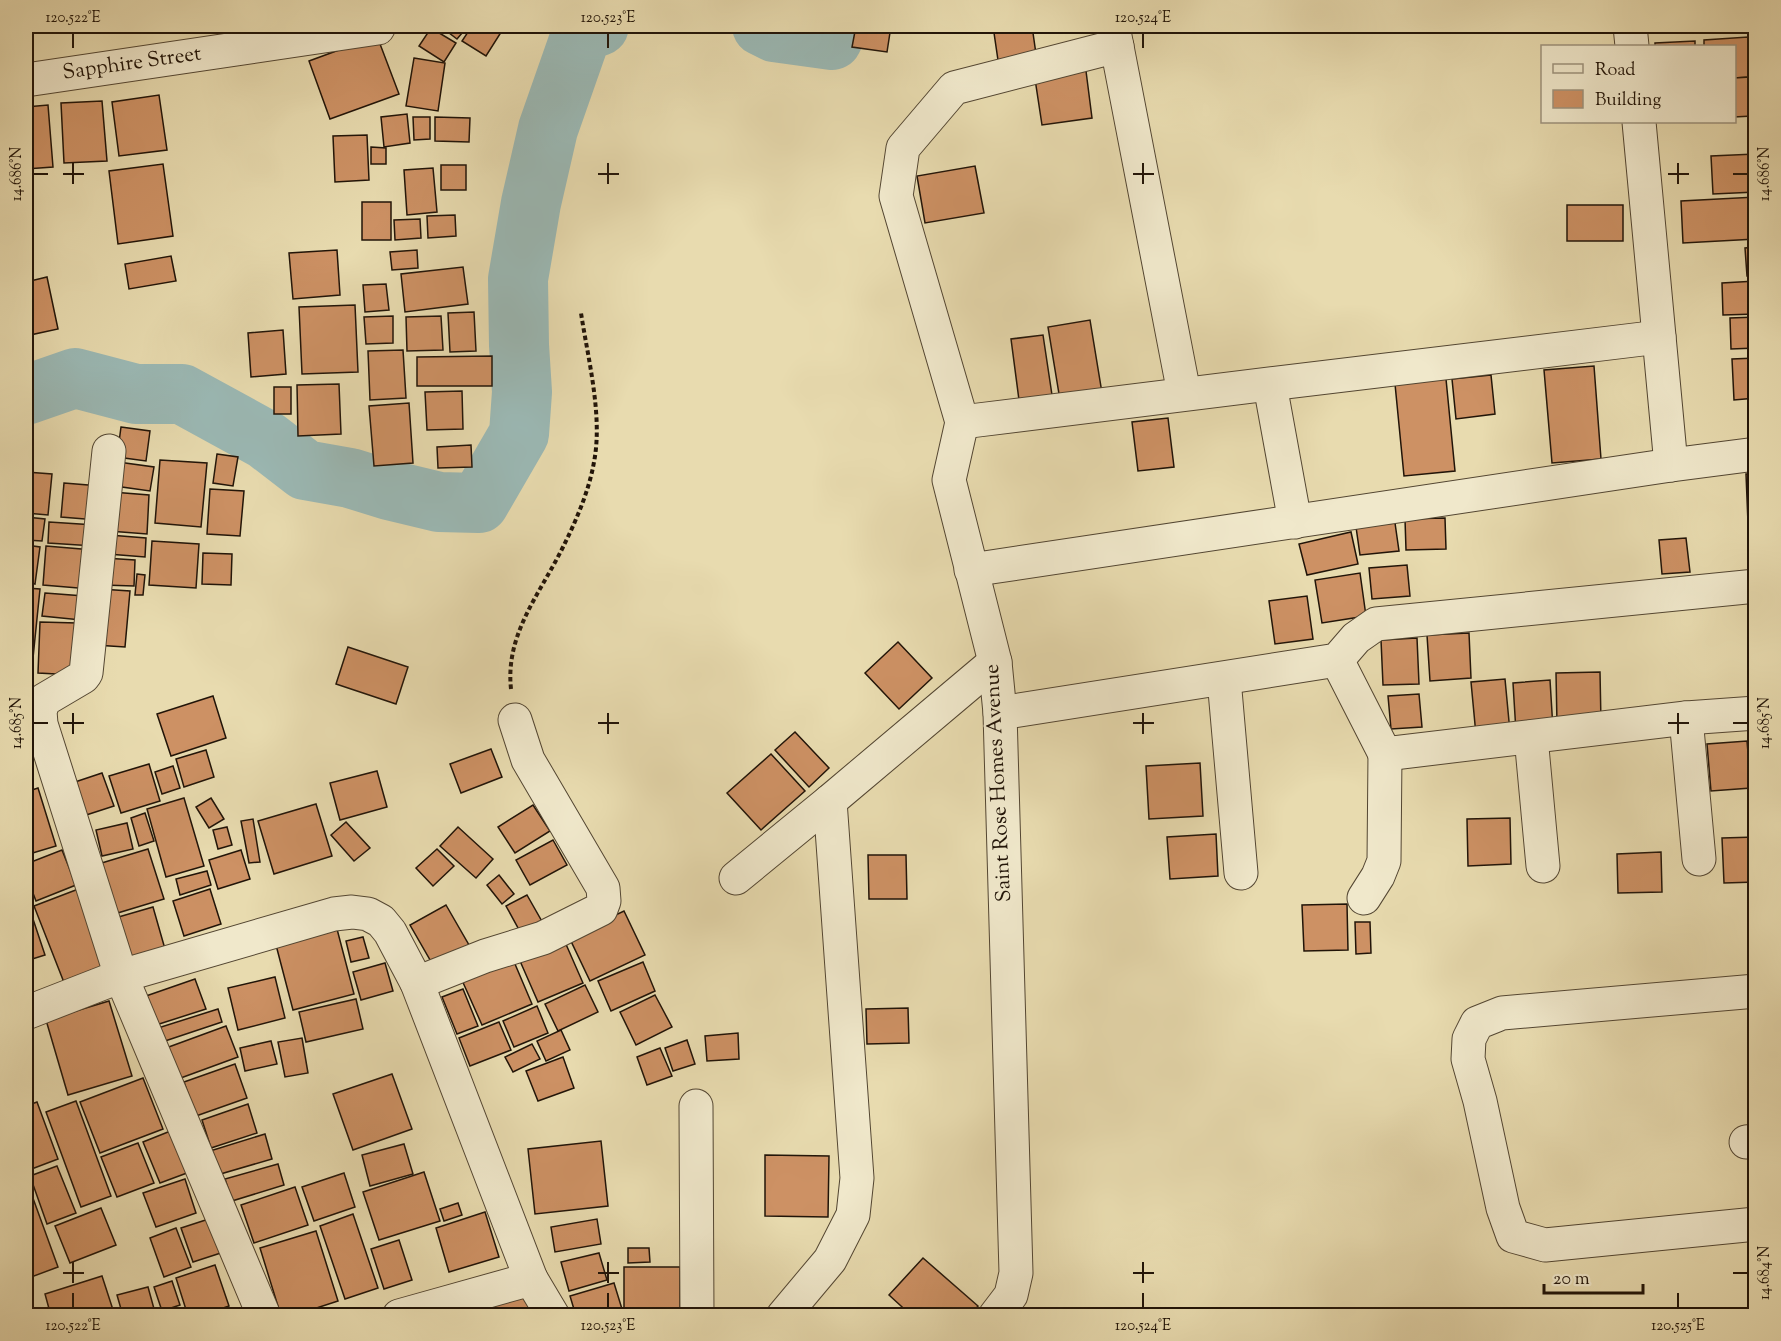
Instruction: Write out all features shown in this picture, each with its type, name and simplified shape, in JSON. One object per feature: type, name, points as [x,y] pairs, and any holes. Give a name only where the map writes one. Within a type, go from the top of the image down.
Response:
[{"type":"street","name":"Sapphire Street","points":[[26,80],[378,28],[379,26]]},
{"type":"street","points":[[1630,26],[1632,45]]},
{"type":"street","points":[[1115,36],[1184,393]]},
{"type":"street","name":"Saint Rose Homes Avenue","points":[[995,1316],[1011,1295],[1016,1273],[1000,713],[995,662],[949,480],[962,422],[896,196],[903,148],[954,88],[1115,36]]},
{"type":"street","points":[[1639,123],[1671,465]]},
{"type":"street","points":[[962,422],[1184,393],[1270,385],[1659,338]]},
{"type":"street","points":[[1270,385],[1295,522]]},
{"type":"street","points":[[109,451],[87,668],[83,677],[44,700],[40,711],[41,724],[121,976],[264,1316]]},
{"type":"street","points":[[971,570],[1755,454]]},
{"type":"street","points":[[1000,713],[1336,660],[1356,638],[1376,624],[1755,586]]},
{"type":"street","points":[[1336,660],[1385,754],[1384,861],[1378,876],[1364,898]]},
{"type":"street","points":[[736,878],[995,662]]},
{"type":"street","points":[[1224,679],[1241,873]]},
{"type":"street","points":[[1385,754],[1686,718],[1755,713]]},
{"type":"street","points":[[1686,718],[1699,858]]},
{"type":"street","points":[[417,983],[485,956],[543,938],[602,909],[603,888],[528,760],[515,720]]},
{"type":"street","points":[[1531,737],[1542,866]]},
{"type":"street","points":[[783,1316],[830,1260],[854,1215],[857,1178],[830,801]]},
{"type":"street","points":[[26,1013],[121,976],[334,914],[352,912],[368,914],[381,921],[390,932],[417,983],[531,1279],[553,1316]]},
{"type":"street","points":[[1755,991],[1502,1013],[1477,1023],[1469,1039],[1468,1059],[1480,1101],[1503,1208],[1513,1236],[1545,1245],[1755,1224]]},
{"type":"street","points":[[696,1106],[698,1316]]},
{"type":"street","points":[[399,1316],[531,1279]]},
{"type":"path","points":[[515,720],[509,670],[513,644],[533,601],[563,547],[584,496],[594,461],[597,424],[581,313]]},
{"type":"building","points":[[440,26],[468,26],[457,39]]},
{"type":"building","points":[[472,26],[505,26],[486,56],[462,41]]},
{"type":"building","points":[[856,26],[891,26],[887,52],[852,47]]},
{"type":"building","points":[[993,26],[1032,26],[1037,61],[999,67]]},
{"type":"building","points":[[431,28],[456,43],[444,62],[419,46]]},
{"type":"building","points":[[377,36],[399,94],[330,119],[309,61]]},
{"type":"building","points":[[1748,37],[1750,77],[1736,78],[1736,45],[1704,45],[1704,40]]},
{"type":"building","points":[[1695,41],[1695,45],[1655,45],[1655,43]]},
{"type":"building","points":[[414,58],[445,63],[438,111],[406,106]]},
{"type":"building","points":[[1086,71],[1092,118],[1042,125],[1035,79]]},
{"type":"building","points":[[1750,77],[1752,116],[1736,117],[1736,78]]},
{"type":"building","points":[[159,95],[167,150],[119,156],[112,102]]},
{"type":"building","points":[[102,101],[107,161],[64,163],[61,103]]},
{"type":"building","points":[[48,105],[53,167],[26,169],[26,107]]},
{"type":"building","points":[[407,114],[410,143],[384,147],[381,117]]},
{"type":"building","points":[[413,117],[430,117],[430,139],[414,140]]},
{"type":"building","points":[[435,117],[470,118],[469,142],[435,141]]},
{"type":"building","points":[[367,135],[369,180],[335,182],[333,136]]},
{"type":"building","points":[[371,147],[386,148],[386,164],[371,164]]},
{"type":"building","points":[[1755,154],[1756,192],[1713,194],[1711,156]]},
{"type":"building","points":[[163,164],[173,236],[118,244],[109,171]]},
{"type":"building","points":[[441,165],[466,165],[466,190],[441,190]]},
{"type":"building","points":[[975,166],[984,213],[925,223],[917,176]]},
{"type":"building","points":[[433,168],[437,212],[407,215],[404,170]]},
{"type":"building","points":[[1756,197],[1756,239],[1683,243],[1681,201]]},
{"type":"building","points":[[362,202],[391,202],[391,240],[362,240]]},
{"type":"building","points":[[1567,205],[1623,205],[1623,241],[1567,241]]},
{"type":"building","points":[[455,215],[456,236],[428,238],[427,216]]},
{"type":"building","points":[[420,219],[421,238],[395,240],[394,220]]},
{"type":"building","points":[[1756,247],[1756,276],[1747,276],[1745,248]]},
{"type":"building","points":[[337,250],[340,295],[293,299],[289,253]]},
{"type":"building","points":[[417,250],[418,268],[392,270],[390,252]]},
{"type":"building","points":[[171,256],[176,281],[129,289],[125,264]]},
{"type":"building","points":[[463,267],[468,304],[405,312],[401,274]]},
{"type":"building","points":[[47,277],[58,329],[30,335],[26,317],[26,282]]},
{"type":"building","points":[[1756,281],[1756,314],[1723,315],[1722,283]]},
{"type":"building","points":[[386,284],[389,310],[365,312],[363,285]]},
{"type":"building","points":[[355,305],[358,372],[302,374],[299,307]]},
{"type":"building","points":[[474,312],[476,351],[450,352],[448,313]]},
{"type":"building","points":[[393,316],[393,343],[366,344],[364,317]]},
{"type":"building","points":[[441,316],[443,350],[407,351],[406,317]]},
{"type":"building","points":[[1756,317],[1756,348],[1731,349],[1730,318]]},
{"type":"building","points":[[1090,320],[1102,393],[1060,400],[1048,327]]},
{"type":"building","points":[[283,330],[286,374],[251,377],[248,333]]},
{"type":"building","points":[[1043,335],[1052,395],[1019,400],[1011,339]]},
{"type":"building","points":[[403,350],[406,398],[370,400],[368,351]]},
{"type":"building","points":[[492,356],[492,386],[417,386],[417,357]]},
{"type":"building","points":[[1756,358],[1756,398],[1734,400],[1732,359]]},
{"type":"building","points":[[1594,366],[1601,459],[1552,463],[1544,370]]},
{"type":"building","points":[[1491,375],[1495,414],[1456,419],[1452,379]]},
{"type":"building","points":[[1446,379],[1455,471],[1404,476],[1395,384]]},
{"type":"building","points":[[339,384],[341,434],[298,436],[297,385]]},
{"type":"building","points":[[274,387],[291,387],[291,414],[274,414]]},
{"type":"building","points":[[462,391],[463,429],[427,430],[425,392]]},
{"type":"building","points":[[409,403],[413,463],[374,466],[369,406]]},
{"type":"building","points":[[1168,418],[1174,467],[1138,471],[1132,422]]},
{"type":"building","points":[[121,427],[150,431],[146,461],[117,457]]},
{"type":"building","points":[[471,445],[472,467],[438,468],[437,447]]},
{"type":"building","points":[[217,454],[238,457],[233,486],[213,483]]},
{"type":"building","points":[[160,460],[207,463],[201,527],[155,523]]},
{"type":"building","points":[[118,462],[154,467],[150,491],[115,486]]},
{"type":"building","points":[[26,472],[52,474],[48,515],[26,513]]},
{"type":"building","points":[[1746,474],[1756,474],[1756,523],[1748,523]]},
{"type":"building","points":[[64,483],[100,486],[97,520],[61,517]]},
{"type":"building","points":[[210,489],[244,491],[240,536],[207,534]]},
{"type":"building","points":[[112,492],[149,495],[147,534],[109,531]]},
{"type":"building","points":[[26,517],[45,519],[42,541],[26,540]]},
{"type":"building","points":[[1445,518],[1446,549],[1406,550],[1405,519]]},
{"type":"building","points":[[49,522],[95,525],[94,546],[48,543]]},
{"type":"building","points":[[1395,523],[1399,551],[1360,555],[1356,527]]},
{"type":"building","points":[[1351,532],[1358,564],[1307,575],[1299,544]]},
{"type":"building","points":[[109,535],[146,538],[145,557],[108,554]]},
{"type":"building","points":[[1686,538],[1690,572],[1662,574],[1659,540]]},
{"type":"building","points":[[152,541],[199,544],[196,588],[149,585]]},
{"type":"building","points":[[26,545],[40,547],[35,584],[26,582]]},
{"type":"building","points":[[46,546],[93,550],[90,589],[43,585]]},
{"type":"building","points":[[203,553],[232,554],[231,585],[202,584]]},
{"type":"building","points":[[104,558],[135,560],[134,586],[103,585]]},
{"type":"building","points":[[1407,565],[1410,596],[1372,599],[1369,568]]},
{"type":"building","points":[[1360,573],[1366,616],[1322,623],[1315,580]]},
{"type":"building","points":[[137,574],[145,575],[143,595],[135,595]]},
{"type":"building","points":[[26,588],[40,589],[33,658],[26,657]]},
{"type":"building","points":[[100,589],[130,591],[125,647],[95,645]]},
{"type":"building","points":[[45,593],[84,596],[81,620],[42,616]]},
{"type":"building","points":[[1307,596],[1313,639],[1275,644],[1269,601]]},
{"type":"building","points":[[40,622],[77,623],[75,675],[38,673]]},
{"type":"building","points":[[1469,633],[1471,678],[1430,681],[1427,635]]},
{"type":"building","points":[[1417,638],[1419,684],[1383,685],[1381,640]]},
{"type":"building","points":[[898,642],[932,678],[899,709],[865,673]]},
{"type":"building","points":[[348,647],[408,667],[396,704],[336,684]]},
{"type":"building","points":[[1751,660],[1756,660],[1756,698],[1752,698]]},
{"type":"building","points":[[1600,672],[1601,723],[1557,724],[1556,673]]},
{"type":"building","points":[[1505,679],[1510,732],[1476,735],[1471,682]]},
{"type":"building","points":[[1550,680],[1553,729],[1516,732],[1513,683]]},
{"type":"building","points":[[1419,694],[1422,727],[1391,729],[1388,696]]},
{"type":"building","points":[[213,696],[226,738],[171,756],[157,714]]},
{"type":"building","points":[[795,732],[829,768],[809,787],[775,750]]},
{"type":"building","points":[[1747,741],[1751,788],[1711,791],[1707,744]]},
{"type":"building","points":[[491,749],[502,777],[461,793],[450,764]]},
{"type":"building","points":[[206,750],[214,777],[184,787],[176,759]]},
{"type":"building","points":[[771,754],[805,791],[761,830],[727,793]]},
{"type":"building","points":[[1200,763],[1203,816],[1149,819],[1146,766]]},
{"type":"building","points":[[149,764],[160,801],[121,813],[109,776]]},
{"type":"building","points":[[173,766],[180,788],[162,794],[155,772]]},
{"type":"building","points":[[377,771],[387,807],[340,820],[330,783]]},
{"type":"building","points":[[102,773],[114,806],[80,817],[69,784]]},
{"type":"building","points":[[38,788],[56,846],[26,855],[26,792]]},
{"type":"building","points":[[184,798],[204,866],[166,877],[147,809]]},
{"type":"building","points":[[211,798],[224,819],[209,828],[196,807]]},
{"type":"building","points":[[316,804],[332,856],[274,874],[258,821]]},
{"type":"building","points":[[533,805],[550,831],[515,853],[498,827]]},
{"type":"building","points":[[145,813],[154,841],[139,846],[131,818]]},
{"type":"building","points":[[1510,818],[1511,864],[1468,866],[1467,819]]},
{"type":"building","points":[[253,819],[260,862],[249,863],[241,821]]},
{"type":"building","points":[[346,822],[370,848],[354,861],[331,835]]},
{"type":"building","points":[[127,823],[133,849],[102,856],[96,830]]},
{"type":"building","points":[[227,827],[232,845],[218,849],[213,830]]},
{"type":"building","points":[[458,827],[493,859],[476,878],[440,846]]},
{"type":"building","points":[[1216,834],[1218,876],[1170,879],[1167,837]]},
{"type":"building","points":[[1756,837],[1756,882],[1724,883],[1722,838]]},
{"type":"building","points":[[553,840],[567,865],[530,885],[516,860]]},
{"type":"building","points":[[148,849],[164,899],[111,915],[95,865]]},
{"type":"building","points":[[437,849],[454,866],[433,886],[416,868]]},
{"type":"building","points":[[62,850],[76,885],[36,901],[26,875],[26,864]]},
{"type":"building","points":[[241,850],[250,879],[218,889],[209,860]]},
{"type":"building","points":[[1661,852],[1662,892],[1618,893],[1617,854]]},
{"type":"building","points":[[868,855],[906,855],[907,899],[869,899]]},
{"type":"building","points":[[207,871],[211,885],[180,895],[176,879]]},
{"type":"building","points":[[499,875],[514,894],[502,904],[487,885]]},
{"type":"building","points":[[81,888],[111,967],[65,985],[34,906]]},
{"type":"building","points":[[210,889],[221,924],[184,936],[173,901]]},
{"type":"building","points":[[527,895],[544,925],[523,937],[506,906]]},
{"type":"building","points":[[26,898],[45,955],[26,961]]},
{"type":"building","points":[[1347,904],[1348,950],[1304,951],[1302,905]]},
{"type":"building","points":[[446,905],[469,945],[433,965],[410,925]]},
{"type":"building","points":[[153,907],[165,949],[127,960],[115,918]]},
{"type":"building","points":[[624,911],[645,955],[590,981],[569,937]]},
{"type":"building","points":[[1355,922],[1370,922],[1371,953],[1356,954]]},
{"type":"building","points":[[337,929],[354,994],[293,1010],[276,945]]},
{"type":"building","points":[[363,937],[369,958],[351,962],[346,941]]},
{"type":"building","points":[[565,942],[583,983],[538,1002],[520,961]]},
{"type":"building","points":[[512,957],[532,1004],[482,1025],[461,978]]},
{"type":"building","points":[[643,962],[655,991],[611,1011],[598,981]]},
{"type":"building","points":[[385,963],[393,991],[361,1000],[353,972]]},
{"type":"building","points":[[275,977],[285,1018],[238,1030],[228,988]]},
{"type":"building","points":[[195,979],[206,1009],[156,1025],[146,996]]},
{"type":"building","points":[[585,985],[598,1012],[558,1031],[545,1004]]},
{"type":"building","points":[[463,989],[478,1026],[457,1034],[442,997]]},
{"type":"building","points":[[655,995],[672,1027],[636,1045],[620,1012]]},
{"type":"building","points":[[356,999],[363,1029],[306,1042],[299,1012]]},
{"type":"building","points":[[109,1001],[132,1076],[68,1095],[46,1020]]},
{"type":"building","points":[[537,1006],[548,1033],[514,1047],[503,1021]]},
{"type":"building","points":[[908,1008],[909,1043],[867,1044],[866,1009]]},
{"type":"building","points":[[218,1009],[222,1022],[162,1042],[158,1028]]},
{"type":"building","points":[[499,1022],[511,1050],[470,1066],[459,1038]]},
{"type":"building","points":[[226,1026],[238,1057],[178,1079],[166,1048]]},
{"type":"building","points":[[561,1030],[570,1050],[546,1061],[537,1041]]},
{"type":"building","points":[[738,1033],[739,1059],[707,1061],[705,1036]]},
{"type":"building","points":[[302,1038],[308,1073],[285,1077],[278,1042]]},
{"type":"building","points":[[687,1040],[695,1064],[673,1071],[665,1048]]},
{"type":"building","points":[[271,1041],[277,1064],[245,1071],[240,1048]]},
{"type":"building","points":[[532,1044],[540,1059],[513,1072],[505,1057]]},
{"type":"building","points":[[660,1048],[672,1076],[647,1085],[637,1057]]},
{"type":"building","points":[[563,1057],[574,1088],[538,1101],[526,1071]]},
{"type":"building","points":[[235,1064],[247,1098],[196,1116],[184,1082]]},
{"type":"building","points":[[392,1074],[412,1129],[353,1150],[333,1094]]},
{"type":"building","points":[[143,1078],[163,1129],[100,1153],[80,1102]]},
{"type":"building","points":[[76,1101],[111,1196],[81,1207],[46,1112]]},
{"type":"building","points":[[37,1102],[58,1159],[29,1170],[26,1160],[26,1106]]},
{"type":"building","points":[[248,1104],[257,1133],[211,1148],[202,1120]]},
{"type":"building","points":[[178,1128],[195,1170],[160,1183],[143,1142]]},
{"type":"building","points":[[265,1134],[272,1159],[217,1175],[210,1151]]},
{"type":"building","points":[[601,1141],[608,1206],[535,1214],[528,1149]]},
{"type":"building","points":[[138,1143],[154,1183],[117,1197],[101,1157]]},
{"type":"building","points":[[404,1144],[413,1174],[370,1186],[362,1155]]},
{"type":"building","points":[[765,1155],[829,1156],[828,1217],[765,1216]]},
{"type":"building","points":[[278,1164],[284,1185],[232,1201],[225,1179]]},
{"type":"building","points":[[57,1166],[76,1213],[47,1224],[30,1176]]},
{"type":"building","points":[[424,1172],[440,1221],[379,1240],[363,1192]]},
{"type":"building","points":[[344,1173],[355,1207],[314,1221],[302,1187]]},
{"type":"building","points":[[26,1179],[58,1267],[26,1279]]},
{"type":"building","points":[[185,1179],[196,1213],[156,1227],[143,1193]]},
{"type":"building","points":[[295,1187],[308,1225],[254,1243],[241,1205]]},
{"type":"building","points":[[458,1203],[462,1215],[444,1221],[440,1209]]},
{"type":"building","points":[[101,1208],[116,1245],[70,1263],[55,1226]]},
{"type":"building","points":[[485,1212],[499,1257],[449,1272],[436,1228]]},
{"type":"building","points":[[353,1214],[378,1288],[345,1299],[320,1226]]},
{"type":"building","points":[[218,1216],[230,1250],[193,1262],[181,1228]]},
{"type":"building","points":[[597,1219],[601,1244],[555,1252],[551,1227]]},
{"type":"building","points":[[176,1228],[191,1267],[164,1277],[150,1238]]},
{"type":"building","points":[[316,1231],[338,1301],[292,1316],[281,1316],[260,1248]]},
{"type":"building","points":[[399,1240],[412,1280],[384,1289],[371,1249]]},
{"type":"building","points":[[628,1248],[649,1248],[650,1262],[628,1263]]},
{"type":"building","points":[[599,1253],[607,1280],[569,1291],[561,1262]]},
{"type":"building","points":[[923,1258],[978,1306],[970,1316],[912,1316],[889,1295]]},
{"type":"building","points":[[215,1265],[229,1306],[200,1316],[188,1316],[176,1278]]},
{"type":"building","points":[[624,1267],[680,1267],[680,1308],[624,1308]]},
{"type":"building","points":[[102,1276],[115,1316],[51,1316],[45,1294]]},
{"type":"building","points":[[172,1281],[180,1305],[162,1311],[154,1287]]},
{"type":"building","points":[[614,1283],[622,1309],[598,1316],[576,1316],[570,1296]]},
{"type":"building","points":[[523,1286],[534,1316],[495,1316],[489,1298]]},
{"type":"building","points":[[148,1287],[156,1316],[123,1316],[117,1295]]},
{"type":"waterway","points":[[26,395],[75,378],[136,394],[182,394],[266,440],[305,470],[350,478],[439,502],[479,503],[519,434],[522,392],[518,279],[531,203],[548,129],[582,32],[599,26]]},
{"type":"waterway","points":[[762,26],[774,32],[832,40],[839,26]]}]
